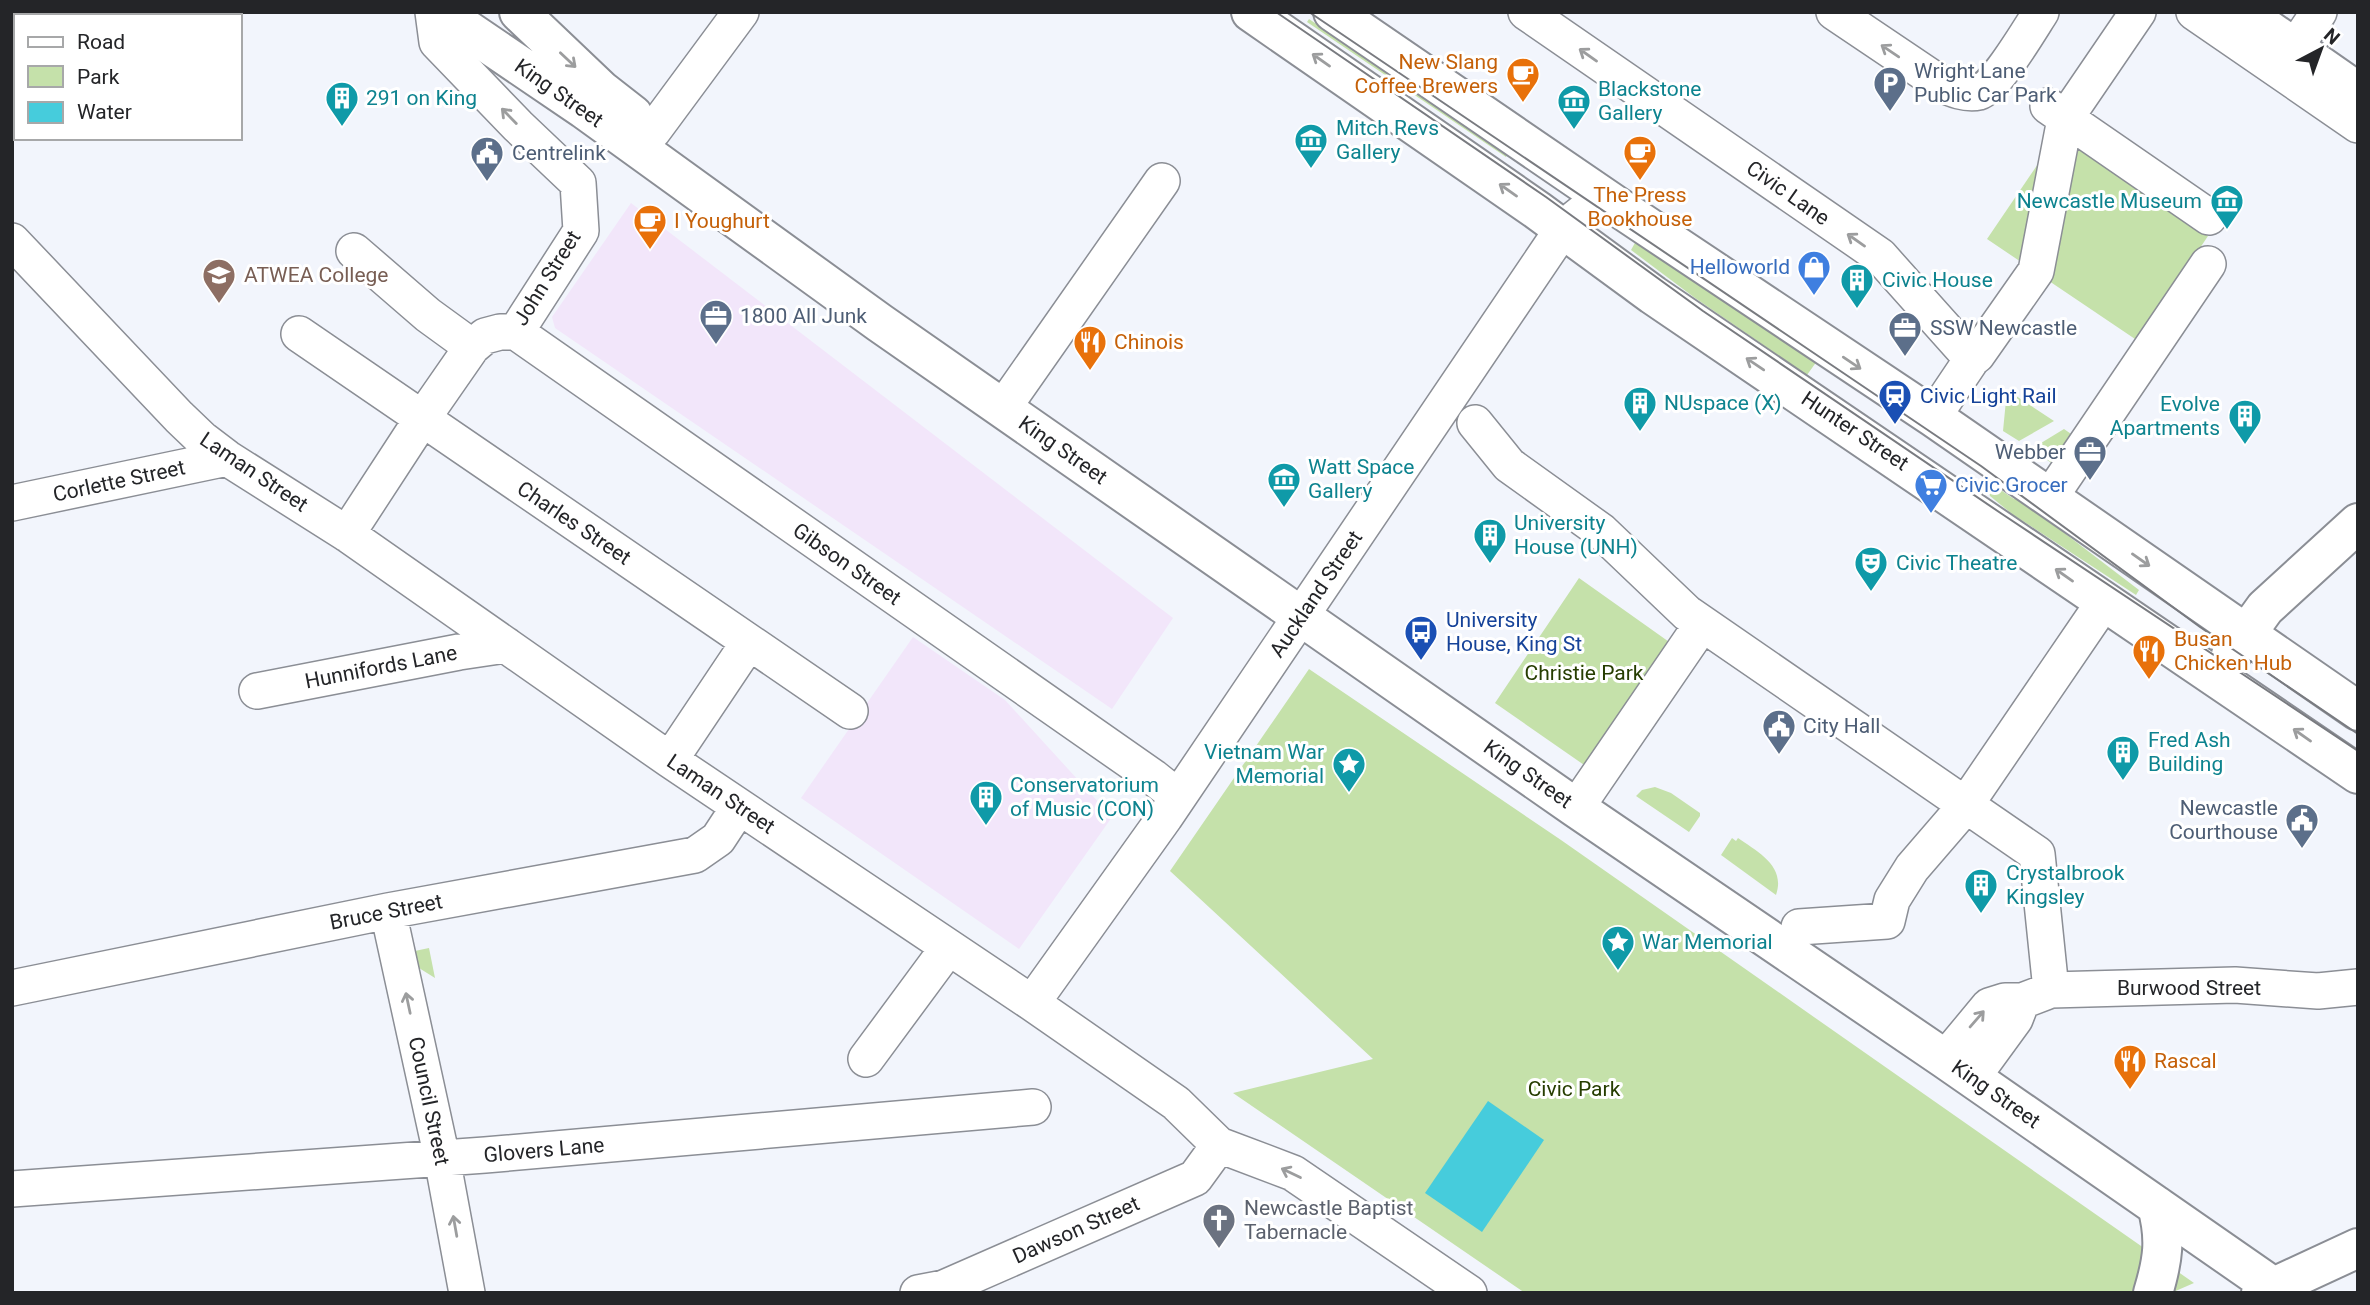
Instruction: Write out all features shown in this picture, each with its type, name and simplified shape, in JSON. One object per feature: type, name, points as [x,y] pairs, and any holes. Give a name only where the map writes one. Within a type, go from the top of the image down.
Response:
[{"type":"main road","name":"King Street","points":[[440,12],[584,109],[1003,408],[1576,808],[2157,1206],[2272,1291]]},
{"type":"main road","name":"King Street","points":[[519,12],[601,90],[653,131],[779,249]]},
{"type":"main road","name":"Hunter Street","points":[[1251,12],[1564,229],[1653,295],[2358,774]]},
{"type":"main road","points":[[1334,12],[1933,416],[2358,711]]},
{"type":"main road","points":[[2243,12],[2358,92]]},
{"type":"main road","points":[[2217,677],[2265,608],[2358,523]]},
{"type":"main road","points":[[2152,1293],[2164,1238],[2157,1206]]},
{"type":"main road","points":[[2272,1291],[2358,1248]]},
{"type":"street","name":"John Street","points":[[346,534],[472,347],[485,336],[516,332],[581,231],[578,183],[518,126],[438,42],[433,12]]},
{"type":"street","points":[[653,131],[741,12]]},
{"type":"street","name":"Civic Lane","points":[[1526,12],[1880,256],[1964,349]]},
{"type":"street","points":[[1834,12],[1933,79],[1948,87],[1972,92],[1984,89],[1995,79],[2041,12]]},
{"type":"street","points":[[1933,416],[1964,349],[1977,355],[2036,271],[2057,112],[2138,12]]},
{"type":"street","points":[[2194,12],[2358,125]]},
{"type":"street","points":[[2294,49],[2319,12]]},
{"type":"street","points":[[2057,112],[2209,216]]},
{"type":"street","points":[[1003,408],[1162,181]]},
{"type":"street","name":"Auckland Street","points":[[1032,1003],[1178,797],[1564,229],[1591,207],[1612,202]]},
{"type":"street","name":"Laman Street","points":[[12,241],[179,417],[227,458],[346,534],[670,760],[1032,1003],[1176,1103],[1219,1144],[1293,1173],[1469,1293]]},
{"type":"street","points":[[354,251],[428,315],[472,347]]},
{"type":"street","points":[[2059,484],[2208,264]]},
{"type":"street","name":"Gibson Street","points":[[516,332],[1178,797]]},
{"type":"street","name":"Charles Street","points":[[299,334],[850,711]]},
{"type":"street","points":[[1475,423],[1508,465],[1601,531],[1687,613],[2037,854],[2041,987],[2015,1019],[1959,1069]]},
{"type":"street","name":"Corlette Street","points":[[12,503],[227,458]]},
{"type":"street","points":[[1799,927],[1887,921],[1892,900],[1912,867],[1969,806],[2093,618]]},
{"type":"street","points":[[1576,808],[1702,624]]},
{"type":"street","points":[[670,760],[749,642]]},
{"type":"street","name":"Hunnifords Lane","points":[[257,691],[506,645]]},
{"type":"street","name":"Bruce Street","points":[[12,988],[388,911],[695,855],[718,839],[739,807]]},
{"type":"street","name":"Council Street","points":[[388,911],[442,1158],[467,1293]]},
{"type":"street","points":[[866,1059],[948,948]]},
{"type":"street","name":"Burwood Street","points":[[2041,987],[2235,985],[2318,991],[2358,987]]},
{"type":"street","name":"Glovers Lane","points":[[12,1189],[442,1158],[1033,1107]]},
{"type":"street","name":"Dawson Street","points":[[938,1291],[1195,1178],[1219,1144]]},
{"type":"shaded area","points":[[631,203],[1173,618],[1112,709],[555,328],[552,317]]},
{"type":"shaded area","points":[[913,637],[1005,700],[1112,817],[1019,949],[801,798]]},
{"type":"green space","points":[[1309,19],[1508,153],[1506,157],[1307,22]]},
{"type":"green space","points":[[2059,133],[2208,236],[2138,341],[1987,239]]},
{"type":"green space","points":[[1636,241],[1817,361],[1807,375],[1631,250]]},
{"type":"green space","points":[[2007,390],[2054,421],[2019,441],[2003,431]]},
{"type":"green space","points":[[2064,429],[2074,436],[2053,464],[2031,449]]},
{"type":"green space","points":[[1995,486],[2014,499],[2020,499],[2139,590],[2136,595],[2012,514],[1990,496],[1989,493]]},
{"type":"green space","name":"Christie Park","points":[[1579,578],[1672,644],[1587,767],[1495,703]]},
{"type":"green space","name":"Civic Park","points":[[1309,669],[1561,840],[2194,1283],[2171,1293],[1525,1293],[1233,1093],[1373,1059],[1170,871]]},
{"type":"green space","points":[[1655,787],[1671,793],[1700,813],[1689,832],[1636,796],[1642,790]]},
{"type":"green space","points":[[1732,838],[1736,841],[1738,838],[1754,849],[1774,868],[1778,885],[1776,895],[1721,855]]},
{"type":"green space","points":[[429,948],[435,978],[411,963],[410,952]]},
{"type":"water","points":[[1488,1101],[1544,1140],[1482,1232],[1425,1193]]},
{"type":"tram line","points":[[1276,12],[1546,197],[1703,311],[2358,751]]},
{"type":"tram line","points":[[1309,12],[1981,466],[2200,627],[2358,734]]},
{"type":"place","name":"New Slang Coffee Brewers","points":[[1523,104]]},
{"type":"place","name":"Wright Lane Public Car Park","points":[[1890,113]]},
{"type":"place","name":"291 on King","points":[[342,128]]},
{"type":"place","name":"Blackstone Gallery","points":[[1574,131]]},
{"type":"place","name":"Mitch Revs Gallery","points":[[1311,170]]},
{"type":"place","name":"The Press Bookhouse","points":[[1640,182]]},
{"type":"place","name":"Centrelink","points":[[487,183]]},
{"type":"place","name":"Newcastle Museum","points":[[2227,231]]},
{"type":"place","name":"I Youghurt","points":[[650,251]]},
{"type":"place","name":"Helloworld","points":[[1814,297]]},
{"type":"place","name":"ATWEA College","points":[[219,305]]},
{"type":"place","name":"Civic House","points":[[1857,310]]},
{"type":"place","name":"1800 All Junk","points":[[716,346]]},
{"type":"place","name":"SSW Newcastle","points":[[1905,358]]},
{"type":"place","name":"Chinois","points":[[1090,372]]},
{"type":"place","name":"Civic Light Rail","points":[[1895,426]]},
{"type":"place","name":"NUspace (X)","points":[[1640,433]]},
{"type":"place","name":"Evolve Apartments","points":[[2245,446]]},
{"type":"place","name":"Webber","points":[[2090,482]]},
{"type":"place","name":"Watt Space Gallery","points":[[1284,509]]},
{"type":"place","name":"Civic Grocer","points":[[1931,515]]},
{"type":"place","name":"University House (UNH)","points":[[1490,565]]},
{"type":"place","name":"Civic Theatre","points":[[1871,593]]},
{"type":"place","name":"University House, King St","points":[[1421,662]]},
{"type":"place","name":"Busan Chicken Hub","points":[[2149,681]]},
{"type":"place","name":"City Hall","points":[[1779,756]]},
{"type":"place","name":"Fred Ash Building","points":[[2123,782]]},
{"type":"place","name":"Vietnam War Memorial","points":[[1349,794]]},
{"type":"place","name":"Conservatorium of Music (CON)","points":[[986,827]]},
{"type":"place","name":"Newcastle Courthouse","points":[[2302,850]]},
{"type":"place","name":"Crystalbrook Kingsley","points":[[1981,915]]},
{"type":"place","name":"War Memorial","points":[[1618,972]]},
{"type":"place","name":"Rascal","points":[[2130,1091]]},
{"type":"place","name":"Newcastle Baptist Tabernacle","points":[[1219,1250]]}]
